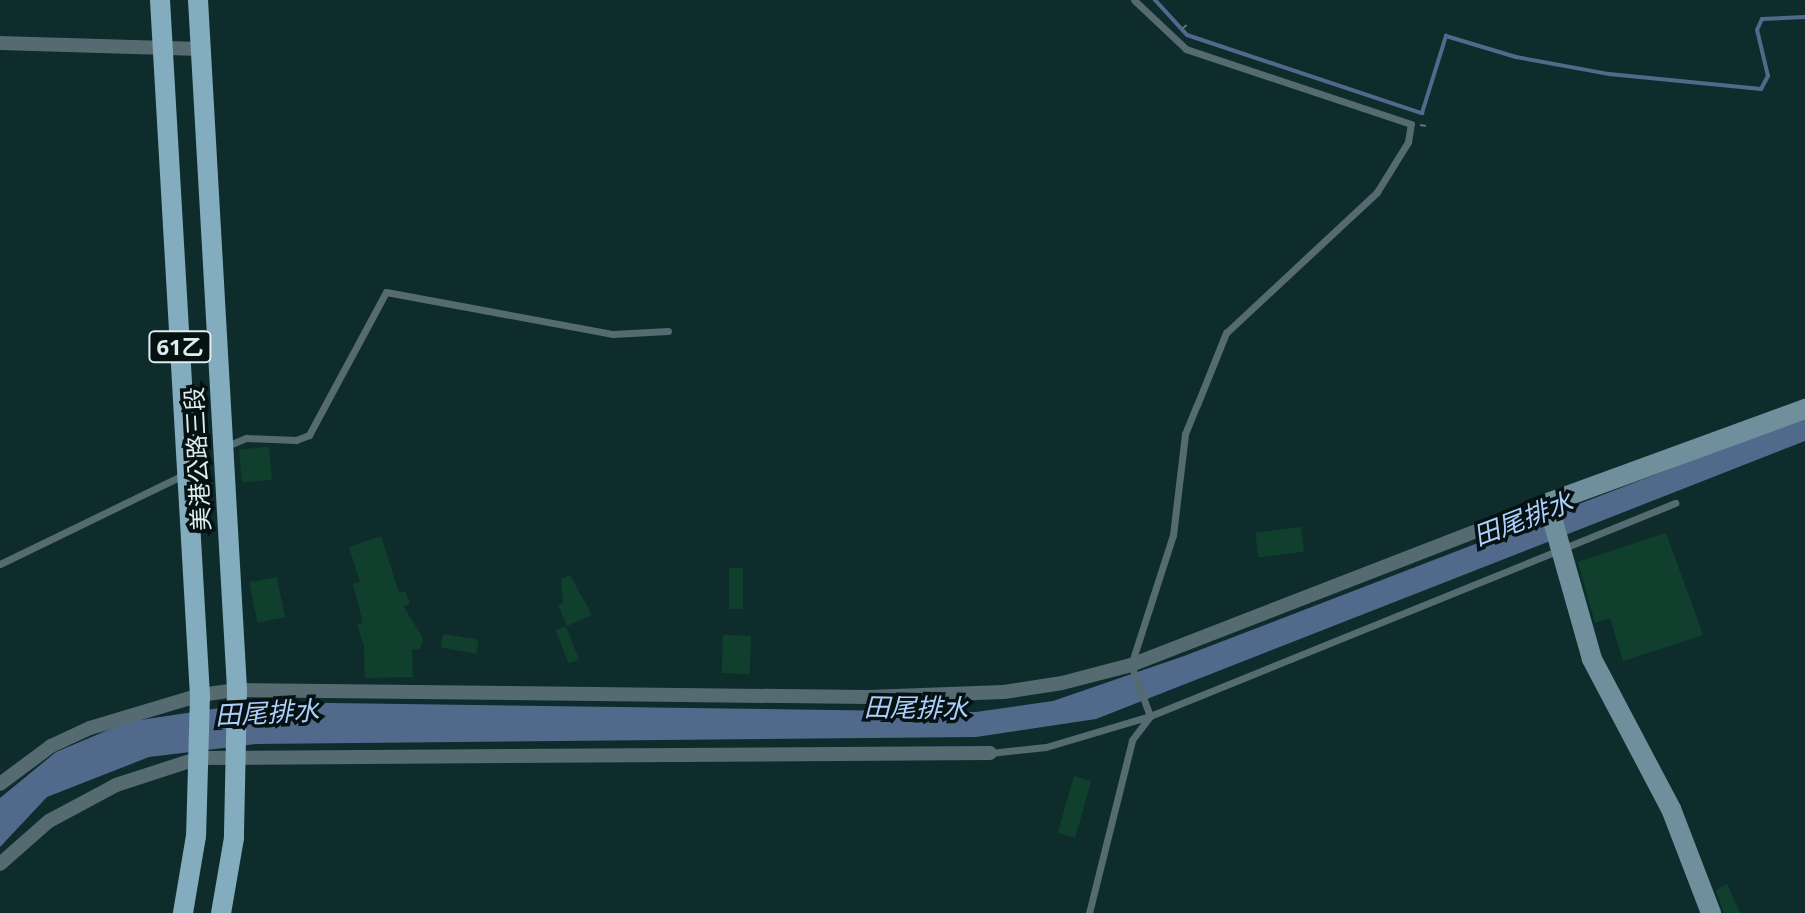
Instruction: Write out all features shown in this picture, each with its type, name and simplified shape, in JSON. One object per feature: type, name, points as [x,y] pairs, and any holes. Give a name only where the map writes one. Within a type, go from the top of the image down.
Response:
[{"type":"main road","name":"美港公路三段","points":[[160,0],[200,695],[196,836],[183,913]]},
{"type":"main road","name":"美港公路三段","points":[[198,0],[237,690],[234,838],[221,913]]},
{"type":"street","points":[[0,43],[200,49]]},
{"type":"street","points":[[0,784],[51,746],[90,728],[200,695],[237,690],[868,697],[1004,692],[1131,665],[1548,503],[1805,409]]},
{"type":"street","points":[[1548,503],[1592,659],[1671,809],[1711,913]]},
{"type":"street","points":[[0,864],[49,821],[116,785],[199,758],[990,753]]},
{"type":"lane","points":[[1134,0],[1186,49],[1411,124],[1408,142],[1377,192],[1299,270],[1226,333],[1185,434],[1173,535],[1131,665],[1150,716]]},
{"type":"lane","points":[[222,448],[246,438],[296,440],[309,435],[386,292],[613,334],[668,331]]},
{"type":"lane","points":[[0,564],[26,556],[187,473]]},
{"type":"lane","points":[[990,753],[1046,747],[1150,716],[1265,674],[1562,546],[1675,503]]},
{"type":"lane","points":[[1089,913],[1132,740],[1150,716]]},
{"type":"water","name":"田尾排水","points":[[1805,417],[1805,441],[1096,719],[976,737],[256,744],[149,757],[47,797],[0,847],[0,798],[56,752],[127,722],[260,702],[976,712],[1053,701],[1184,656]]},
{"type":"building","points":[[269,447],[272,480],[242,482],[239,450]]},
{"type":"building","points":[[1301,527],[1304,552],[1258,557],[1255,533]]},
{"type":"building","points":[[1666,533],[1703,635],[1623,661],[1610,618],[1595,623],[1578,562]]},
{"type":"building","points":[[381,536],[399,593],[405,591],[410,604],[403,606],[423,638],[420,649],[412,649],[413,677],[365,678],[364,646],[357,625],[363,623],[353,584],[360,582],[349,547]]},
{"type":"building","points":[[729,568],[743,568],[743,609],[729,609]]},
{"type":"building","points":[[570,575],[592,615],[567,626],[558,605],[563,603],[561,579]]},
{"type":"building","points":[[277,577],[285,617],[257,623],[250,582]]},
{"type":"building","points":[[566,626],[579,660],[569,664],[556,630]]},
{"type":"building","points":[[443,634],[479,640],[476,653],[441,648]]},
{"type":"building","points":[[723,635],[751,636],[750,674],[722,673]]},
{"type":"building","points":[[1074,776],[1091,781],[1075,838],[1058,833]]},
{"type":"building","points":[[1727,884],[1740,913],[1724,913],[1716,890]]},
{"type":"waterway","points":[[1155,0],[1187,35],[1422,113],[1446,36],[1516,57],[1609,74],[1761,89],[1768,76],[1757,30],[1762,19],[1805,17]]}]
